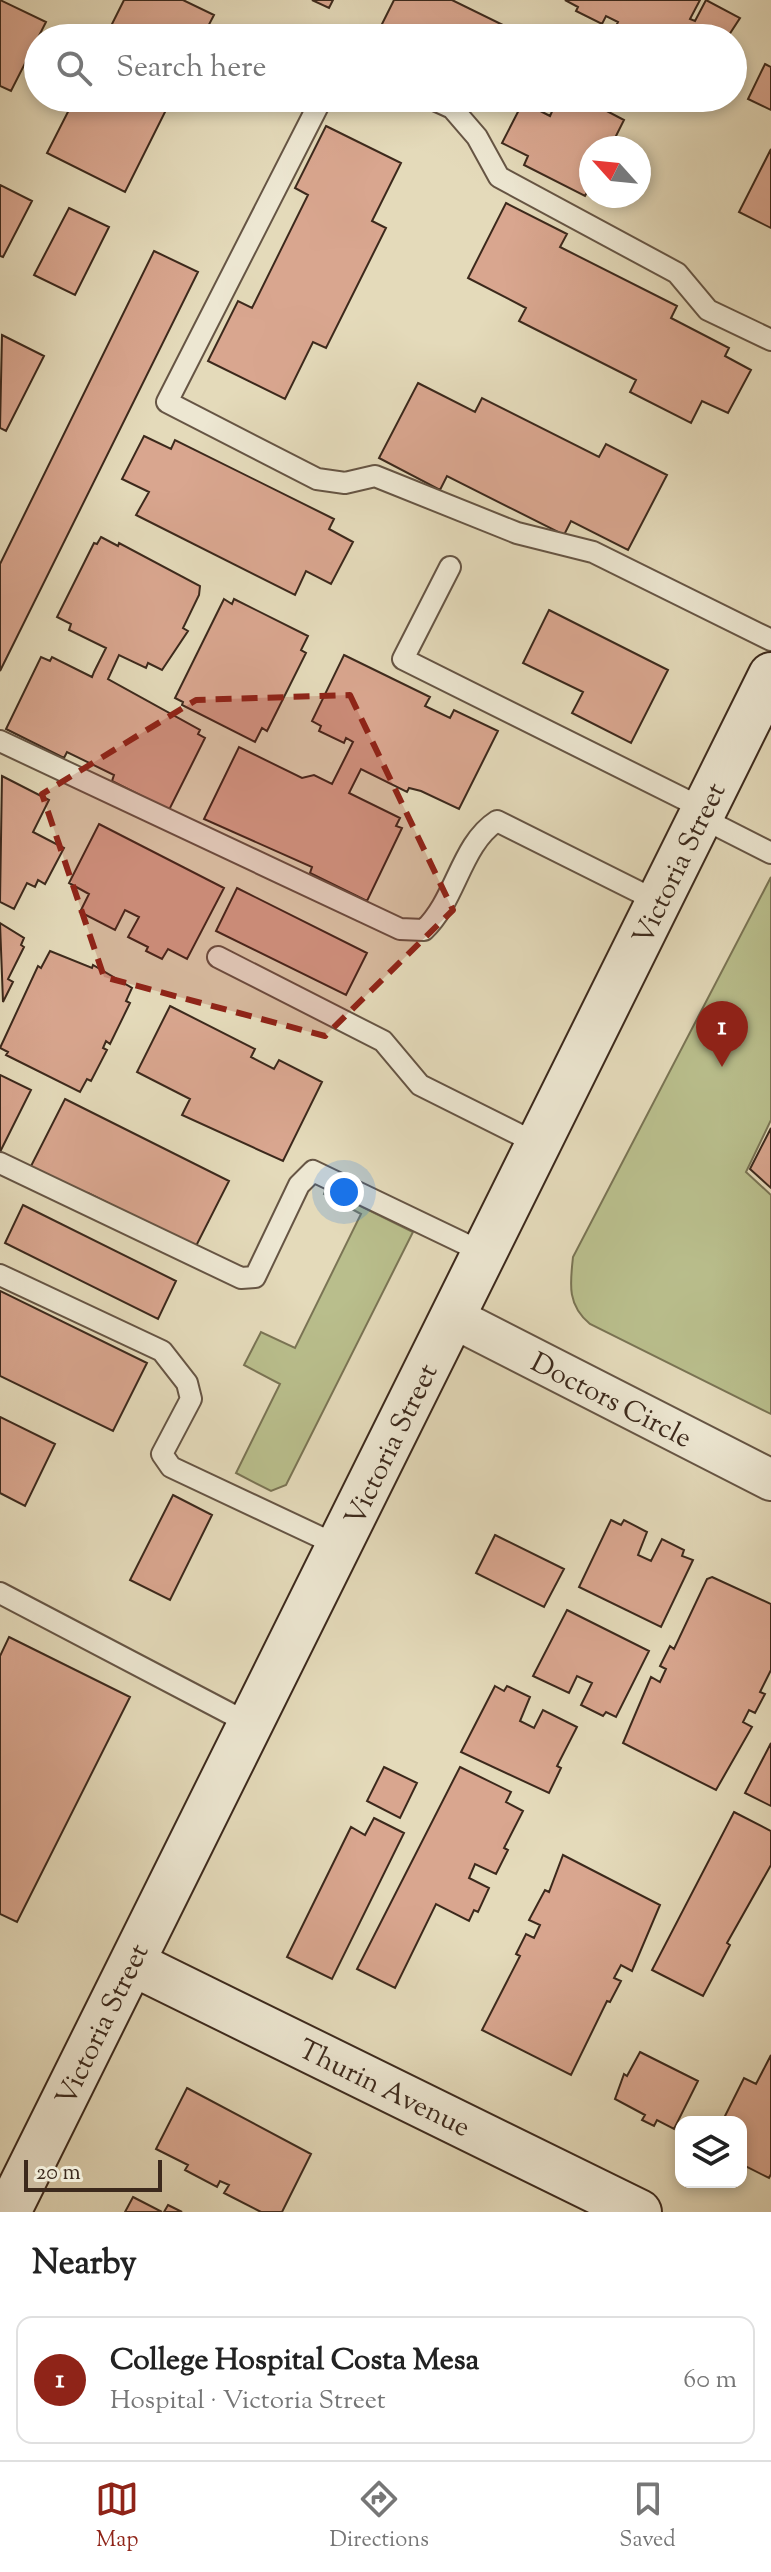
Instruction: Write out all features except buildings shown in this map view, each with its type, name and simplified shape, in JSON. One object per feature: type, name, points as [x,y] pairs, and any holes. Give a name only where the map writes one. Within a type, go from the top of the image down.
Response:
[{"type":"main road","name":"Victoria Street","points":[[6,2206],[132,1963],[771,675]]},
{"type":"main road","name":"Thurin Avenue","points":[[132,1963],[639,2212]]},
{"type":"street","name":"Doctors Circle","points":[[452,1317],[771,1480]]},
{"type":"lane","points":[[315,112],[167,402],[317,479],[345,483],[375,476],[517,533],[593,552],[771,640]]},
{"type":"lane","points":[[455,112],[477,137],[499,177],[677,273],[708,310],[771,340]]},
{"type":"lane","points":[[450,567],[403,659],[702,813],[771,853]]},
{"type":"lane","points":[[0,741],[400,929],[424,930],[439,916],[483,830],[497,821],[659,902]]},
{"type":"lane","points":[[218,957],[383,1041],[420,1085],[538,1144]]},
{"type":"lane","points":[[0,1163],[241,1278],[255,1277],[299,1185],[313,1171],[484,1253]]},
{"type":"lane","points":[[0,1275],[162,1351],[187,1383],[191,1399],[162,1454],[171,1467],[339,1546]]},
{"type":"lane","points":[[0,1593],[250,1724]]},
{"type":"highlighted area","points":[[350,695],[453,910],[325,1036],[104,977],[42,794],[196,700]]},
{"type":"green space","points":[[771,877],[771,1120],[746,1172],[771,1195],[771,1414],[590,1324],[577,1309],[571,1285],[573,1257]]},
{"type":"green space","points":[[326,1189],[413,1232],[286,1485],[271,1491],[236,1473],[280,1384],[244,1365],[261,1332],[295,1348],[361,1214],[324,1194]]},
{"type":"place","name":"College Hospital Costa Mesa","points":[[722,1067]]}]
